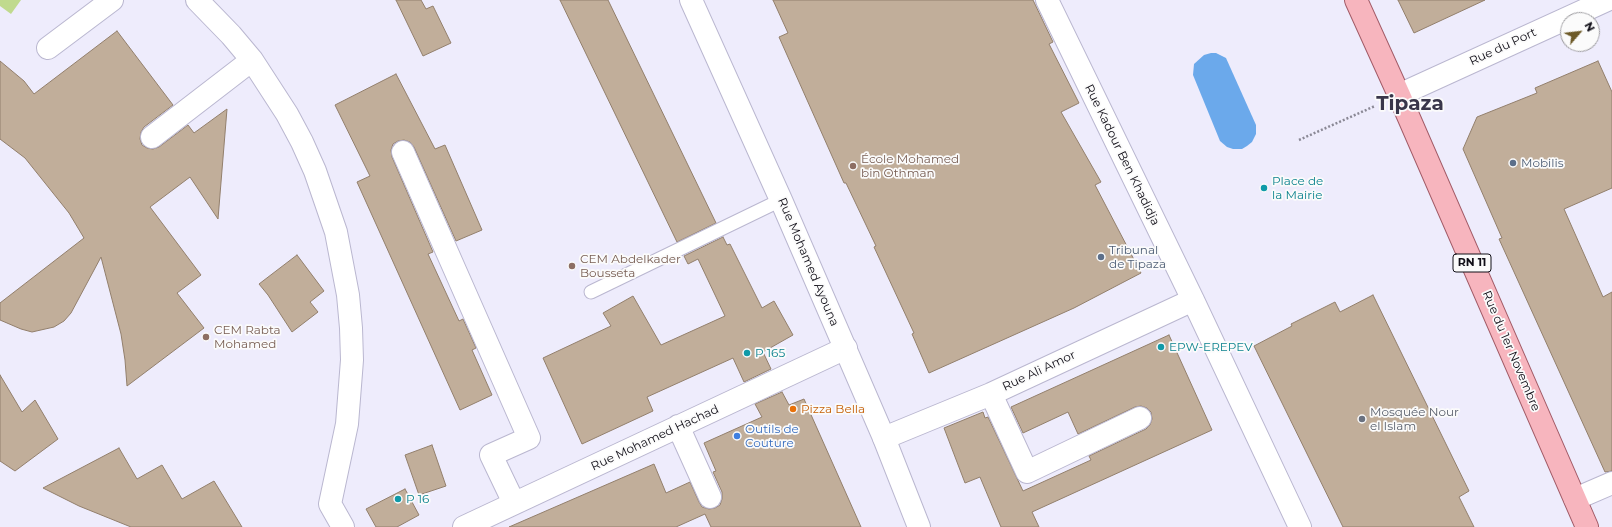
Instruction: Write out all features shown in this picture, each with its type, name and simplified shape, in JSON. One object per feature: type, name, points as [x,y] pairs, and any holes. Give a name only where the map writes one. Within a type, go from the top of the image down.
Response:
[{"type":"main road","name":"Rue du 1er Novembre","points":[[1356,0],[1400,95],[1587,527]]},
{"type":"street","points":[[48,48],[112,0]]},
{"type":"street","points":[[197,0],[231,35],[252,60],[274,92],[302,142],[326,202],[336,232],[343,264],[351,328],[350,392],[341,455],[330,504],[343,527]]},
{"type":"street","name":"Rue Mohamed Ayouna","points":[[691,0],[846,348],[920,527]]},
{"type":"street","name":"Rue Kadour Ben Khadidja","points":[[1047,0],[1193,300],[1300,527]]},
{"type":"street","name":"Rue du Port","points":[[1400,95],[1607,0]]},
{"type":"street","points":[[152,137],[252,60]]},
{"type":"street","points":[[403,152],[529,438],[491,455],[514,503]]},
{"type":"street","name":"Rue Ali Amor","points":[[884,438],[991,394],[1193,300]]},
{"type":"street","name":"Rue Mohamed Hachad","points":[[464,527],[846,348]]},
{"type":"street","points":[[991,394],[1027,472],[1140,418]]},
{"type":"street","points":[[678,426],[710,497]]},
{"type":"street","points":[[1575,499],[1612,483]]},
{"type":"lane","points":[[591,292],[781,200]]},
{"type":"path","points":[[1299,140],[1400,95]]},
{"type":"green space","points":[[0,0],[21,0],[11,14],[0,6]]},
{"type":"water","points":[[1216,53],[1226,58],[1256,125],[1256,134],[1252,142],[1242,149],[1227,147],[1220,141],[1193,75],[1194,64],[1204,55]]},
{"type":"building","points":[[396,0],[421,0],[426,9],[433,6],[451,43],[423,56]]},
{"type":"building","points":[[560,0],[608,0],[716,223],[677,242]]},
{"type":"building","points":[[773,0],[1033,0],[1053,42],[1049,44],[1079,103],[1061,112],[1101,182],[1095,185],[1141,273],[1074,308],[929,373],[912,334],[914,333],[874,247],[876,246],[846,183],[844,183],[779,37],[788,33]]},
{"type":"building","points":[[1398,0],[1485,0],[1414,33]]},
{"type":"building","points":[[117,31],[173,105],[144,127],[141,132],[140,139],[142,145],[153,149],[159,147],[188,125],[194,133],[227,109],[218,219],[190,177],[150,207],[201,275],[177,293],[204,328],[127,386],[121,334],[101,257],[71,313],[64,321],[54,327],[32,332],[0,320],[0,303],[84,238],[69,213],[25,158],[0,139],[0,61],[24,81],[34,94]]},
{"type":"building","points":[[1598,61],[1612,92],[1612,188],[1564,209],[1603,297],[1612,292],[1612,471],[1605,472],[1499,239],[1502,238],[1463,149],[1477,117],[1537,93],[1535,88]]},
{"type":"building","points":[[396,74],[435,149],[445,145],[482,230],[456,241],[414,147],[410,142],[404,140],[393,144],[391,150],[392,157],[433,252],[428,254],[459,321],[463,319],[476,348],[472,350],[492,395],[460,410],[357,182],[370,176],[335,105]]},
{"type":"building","points":[[723,237],[727,245],[730,244],[762,308],[774,301],[793,335],[763,352],[771,369],[744,382],[733,358],[647,397],[653,411],[582,444],[543,358],[611,326],[603,313],[633,296],[661,345],[725,316],[698,259],[688,264],[684,256]]},
{"type":"building","points":[[297,255],[324,291],[310,302],[318,312],[292,332],[259,284]]},
{"type":"building","name":"Mosquée Nour el Islam","points":[[1373,295],[1469,491],[1459,497],[1474,527],[1343,527],[1254,346],[1292,326],[1291,324],[1335,302],[1340,312]]},
{"type":"building","points":[[1169,335],[1212,430],[1032,512],[1039,527],[1001,527],[980,477],[965,483],[944,428],[983,412],[985,418],[988,417],[1023,491],[1091,460],[1089,456],[1146,429],[1150,425],[1152,419],[1151,412],[1147,408],[1141,406],[1135,407],[1078,434],[1068,412],[1023,433],[1011,407]]},
{"type":"building","points":[[0,375],[22,412],[35,400],[58,439],[15,471],[0,461]]},
{"type":"building","points":[[782,392],[789,405],[804,399],[861,527],[711,527],[705,514],[676,527],[509,527],[654,464],[666,493],[690,482],[702,507],[709,509],[715,508],[720,505],[722,492],[713,472],[716,471],[704,443],[762,417],[755,404]]},
{"type":"building","points":[[432,445],[446,486],[419,495],[405,455]]},
{"type":"building","points":[[119,448],[137,479],[162,465],[182,499],[214,481],[242,527],[131,527],[79,506],[43,488]]},
{"type":"building","name":"P 16","points":[[405,489],[419,515],[397,527],[376,527],[366,509]]},
{"type":"place","name":"Mobilis","points":[[1513,163]]},
{"type":"place","name":"École Mohamed bin Othman","points":[[853,166]]},
{"type":"place","name":"Place de la Mairie","points":[[1264,188]]},
{"type":"place","name":"Tribunal de Tipaza","points":[[1101,257]]},
{"type":"place","name":"CEM Abdelkader Bousseta","points":[[572,266]]},
{"type":"place","name":"CEM Rabta Mohamed","points":[[206,337]]},
{"type":"place","name":"EPW-EREPEV","points":[[1161,347]]},
{"type":"place","name":"P 165","points":[[747,353]]},
{"type":"place","name":"Pizza Bella","points":[[793,409]]},
{"type":"place","name":"Mosquée Nour el Islam","points":[[1362,419]]},
{"type":"place","name":"Outils de Couture","points":[[737,436]]},
{"type":"place","name":"P 16","points":[[398,499]]},
{"type":"district","name":"Tipaza","points":[[1410,104]]}]
